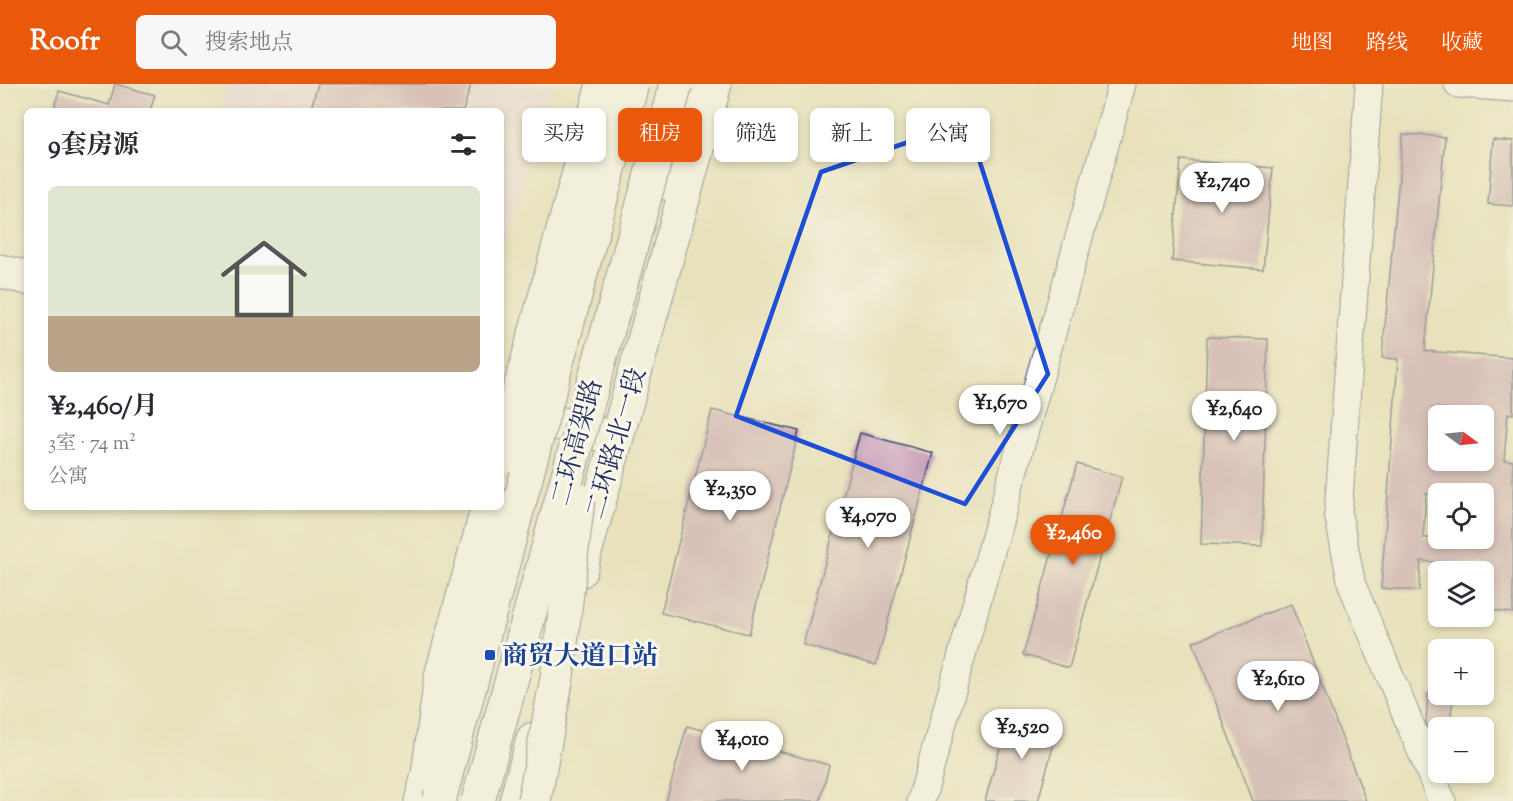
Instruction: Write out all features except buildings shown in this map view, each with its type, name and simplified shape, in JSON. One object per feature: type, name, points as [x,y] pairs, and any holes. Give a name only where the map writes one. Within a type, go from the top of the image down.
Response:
[{"type":"main road","points":[[504,447],[603,84]]},
{"type":"main road","points":[[504,454],[514,411],[618,84]]},
{"type":"main road","name":"二环高架路","points":[[439,801],[632,84]]},
{"type":"main road","name":"二环高架路","points":[[478,801],[676,84]]},
{"type":"main road","points":[[534,801],[557,677],[590,391],[648,239],[694,84]]},
{"type":"main road","name":"二环路北一段","points":[[516,801],[715,84]]},
{"type":"main road","points":[[0,271],[24,277]]},
{"type":"main road","points":[[514,411],[616,439]]},
{"type":"main road","points":[[423,801],[441,676],[487,510]]},
{"type":"main road","points":[[423,801],[491,510]]},
{"type":"street","points":[[921,801],[1122,84]]},
{"type":"street","points":[[1369,84],[1338,514],[1352,585],[1442,801]]},
{"type":"street","points":[[1458,84],[1513,88]]},
{"type":"highlighted area","points":[[967,122],[1048,374],[965,504],[736,416],[821,172]]},
{"type":"shaded area","points":[[229,84],[551,84],[544,108],[522,108],[522,162],[529,162],[504,248],[504,108],[222,108]]},
{"type":"place","name":"商贸大道口站","points":[[490,655]]}]
